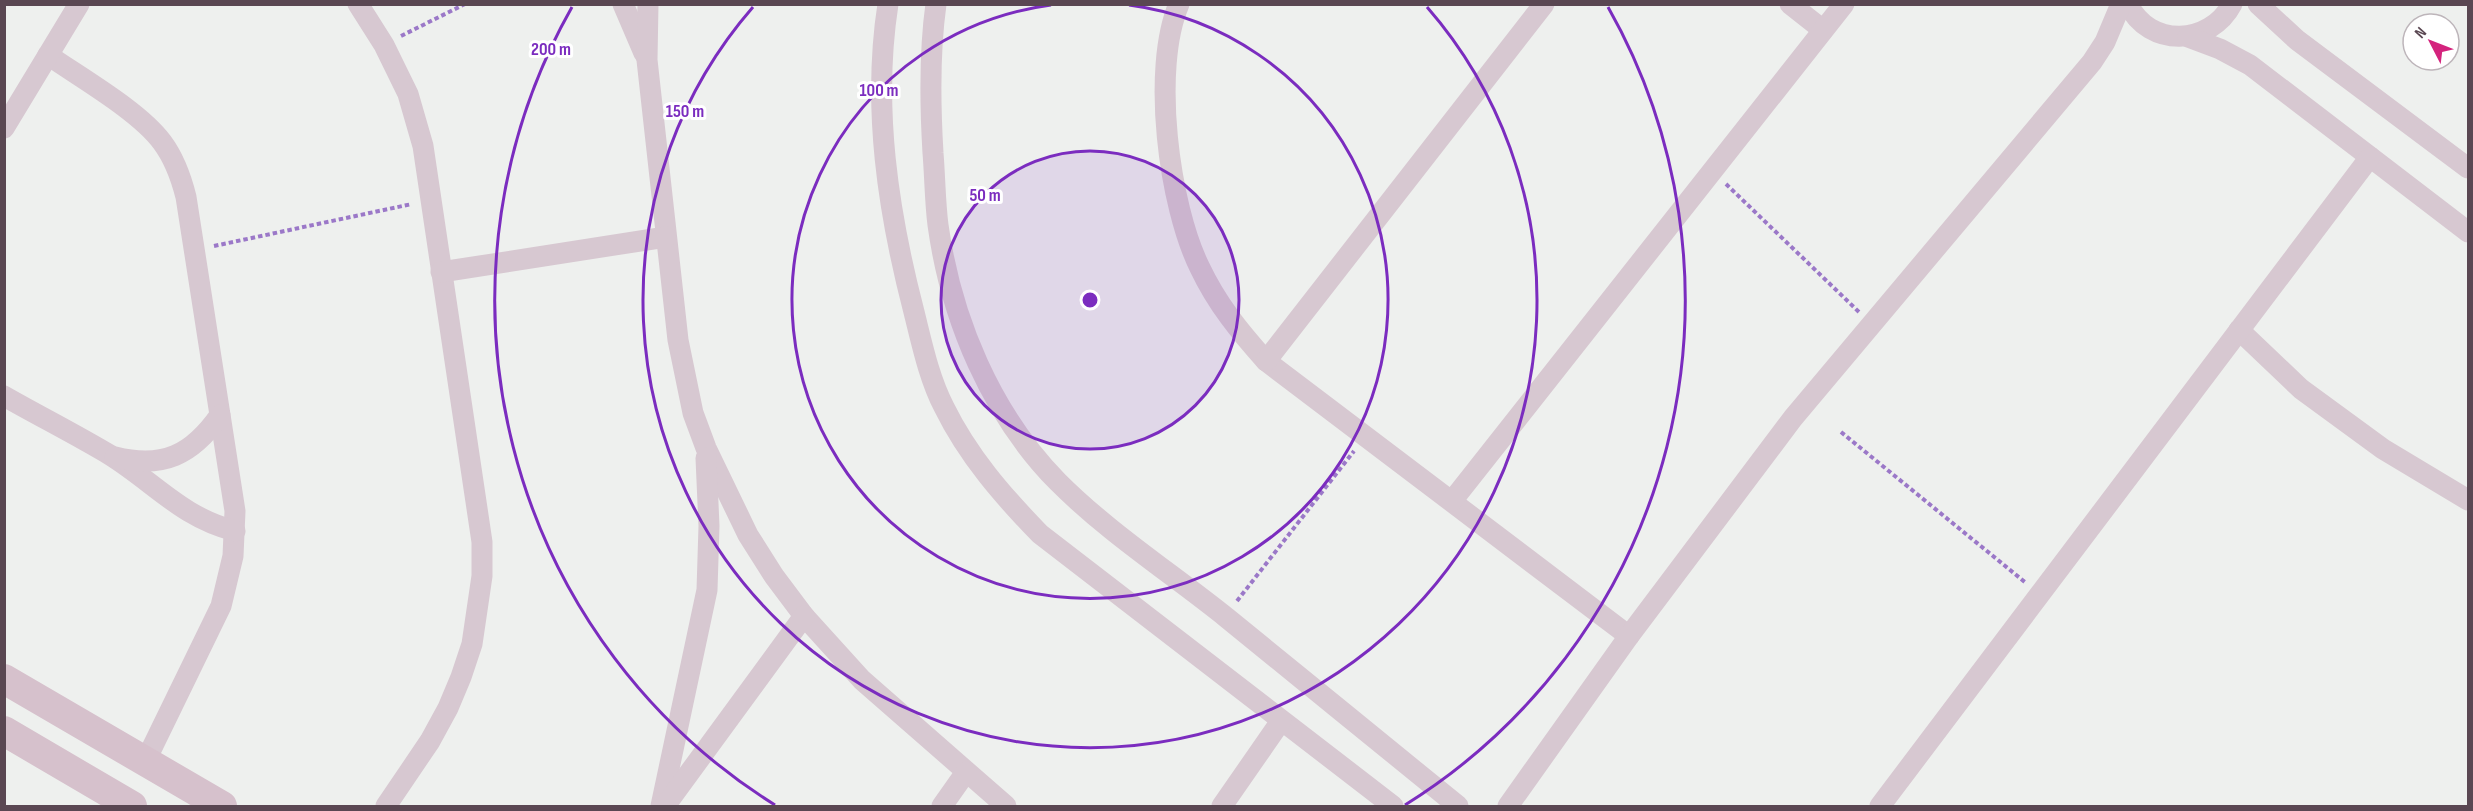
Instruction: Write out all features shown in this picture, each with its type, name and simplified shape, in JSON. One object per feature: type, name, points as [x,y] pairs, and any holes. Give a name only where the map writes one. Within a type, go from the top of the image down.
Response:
[{"type":"street","points":[[4,128],[79,4]]},
{"type":"street","points":[[358,4],[384,45],[411,104],[423,146],[482,542],[478,610],[465,666],[448,708],[430,741],[386,807]]},
{"type":"street","points":[[623,4],[647,60]]},
{"type":"street","points":[[648,4],[647,60],[684,377],[693,413],[706,448],[748,535],[774,576],[804,616],[862,680],[1006,807]]},
{"type":"street","points":[[888,4],[881,89],[890,200],[900,258],[927,360],[944,406],[968,449],[1001,494],[1040,534],[1393,807]]},
{"type":"street","points":[[936,4],[932,39],[930,104],[938,226],[957,314],[982,375],[1016,431],[1058,481],[1106,525],[1225,616],[1458,807]]},
{"type":"street","points":[[1179,4],[1174,16],[1165,58],[1165,102],[1175,193],[1185,230],[1199,267],[1217,301],[1240,333],[1266,361],[1629,636]]},
{"type":"street","points":[[1266,361],[1544,4]]},
{"type":"street","points":[[1790,4],[1823,30]]},
{"type":"street","points":[[1452,501],[1844,4]]},
{"type":"street","points":[[1508,807],[1629,636],[1758,464],[1871,323],[2092,62],[2105,42],[2121,4]]},
{"type":"street","points":[[2128,4],[2143,24],[2157,33],[2187,37],[2220,49],[2250,65],[2469,232]]},
{"type":"street","points":[[2187,37],[2217,24],[2232,4]]},
{"type":"street","points":[[2258,4],[2297,40],[2469,168]]},
{"type":"street","points":[[48,55],[132,113],[161,141],[181,177],[235,511],[230,573],[221,606],[146,760]]},
{"type":"street","points":[[1880,807],[2370,157]]},
{"type":"street","points":[[441,272],[666,237]]},
{"type":"street","points":[[2239,330],[2301,389],[2374,443],[2469,500]]},
{"type":"street","points":[[4,396],[111,456],[188,512],[214,525],[235,531]]},
{"type":"street","points":[[111,456],[136,462],[162,461],[186,452],[206,436],[220,415]]},
{"type":"street","points":[[663,807],[707,590],[709,526],[706,448]]},
{"type":"street","points":[[663,807],[804,616]]},
{"type":"street","points":[[4,680],[146,760],[222,807]]},
{"type":"street","points":[[1222,807],[1281,721]]},
{"type":"street","points":[[4,731],[132,807]]},
{"type":"street","points":[[942,807],[966,772]]},
{"type":"path","points":[[384,45],[465,4]]},
{"type":"path","points":[[1713,171],[1871,323]]},
{"type":"path","points":[[194,251],[430,200]]},
{"type":"path","points":[[1841,432],[2040,594]]},
{"type":"path","points":[[1225,616],[1366,436]]}]
